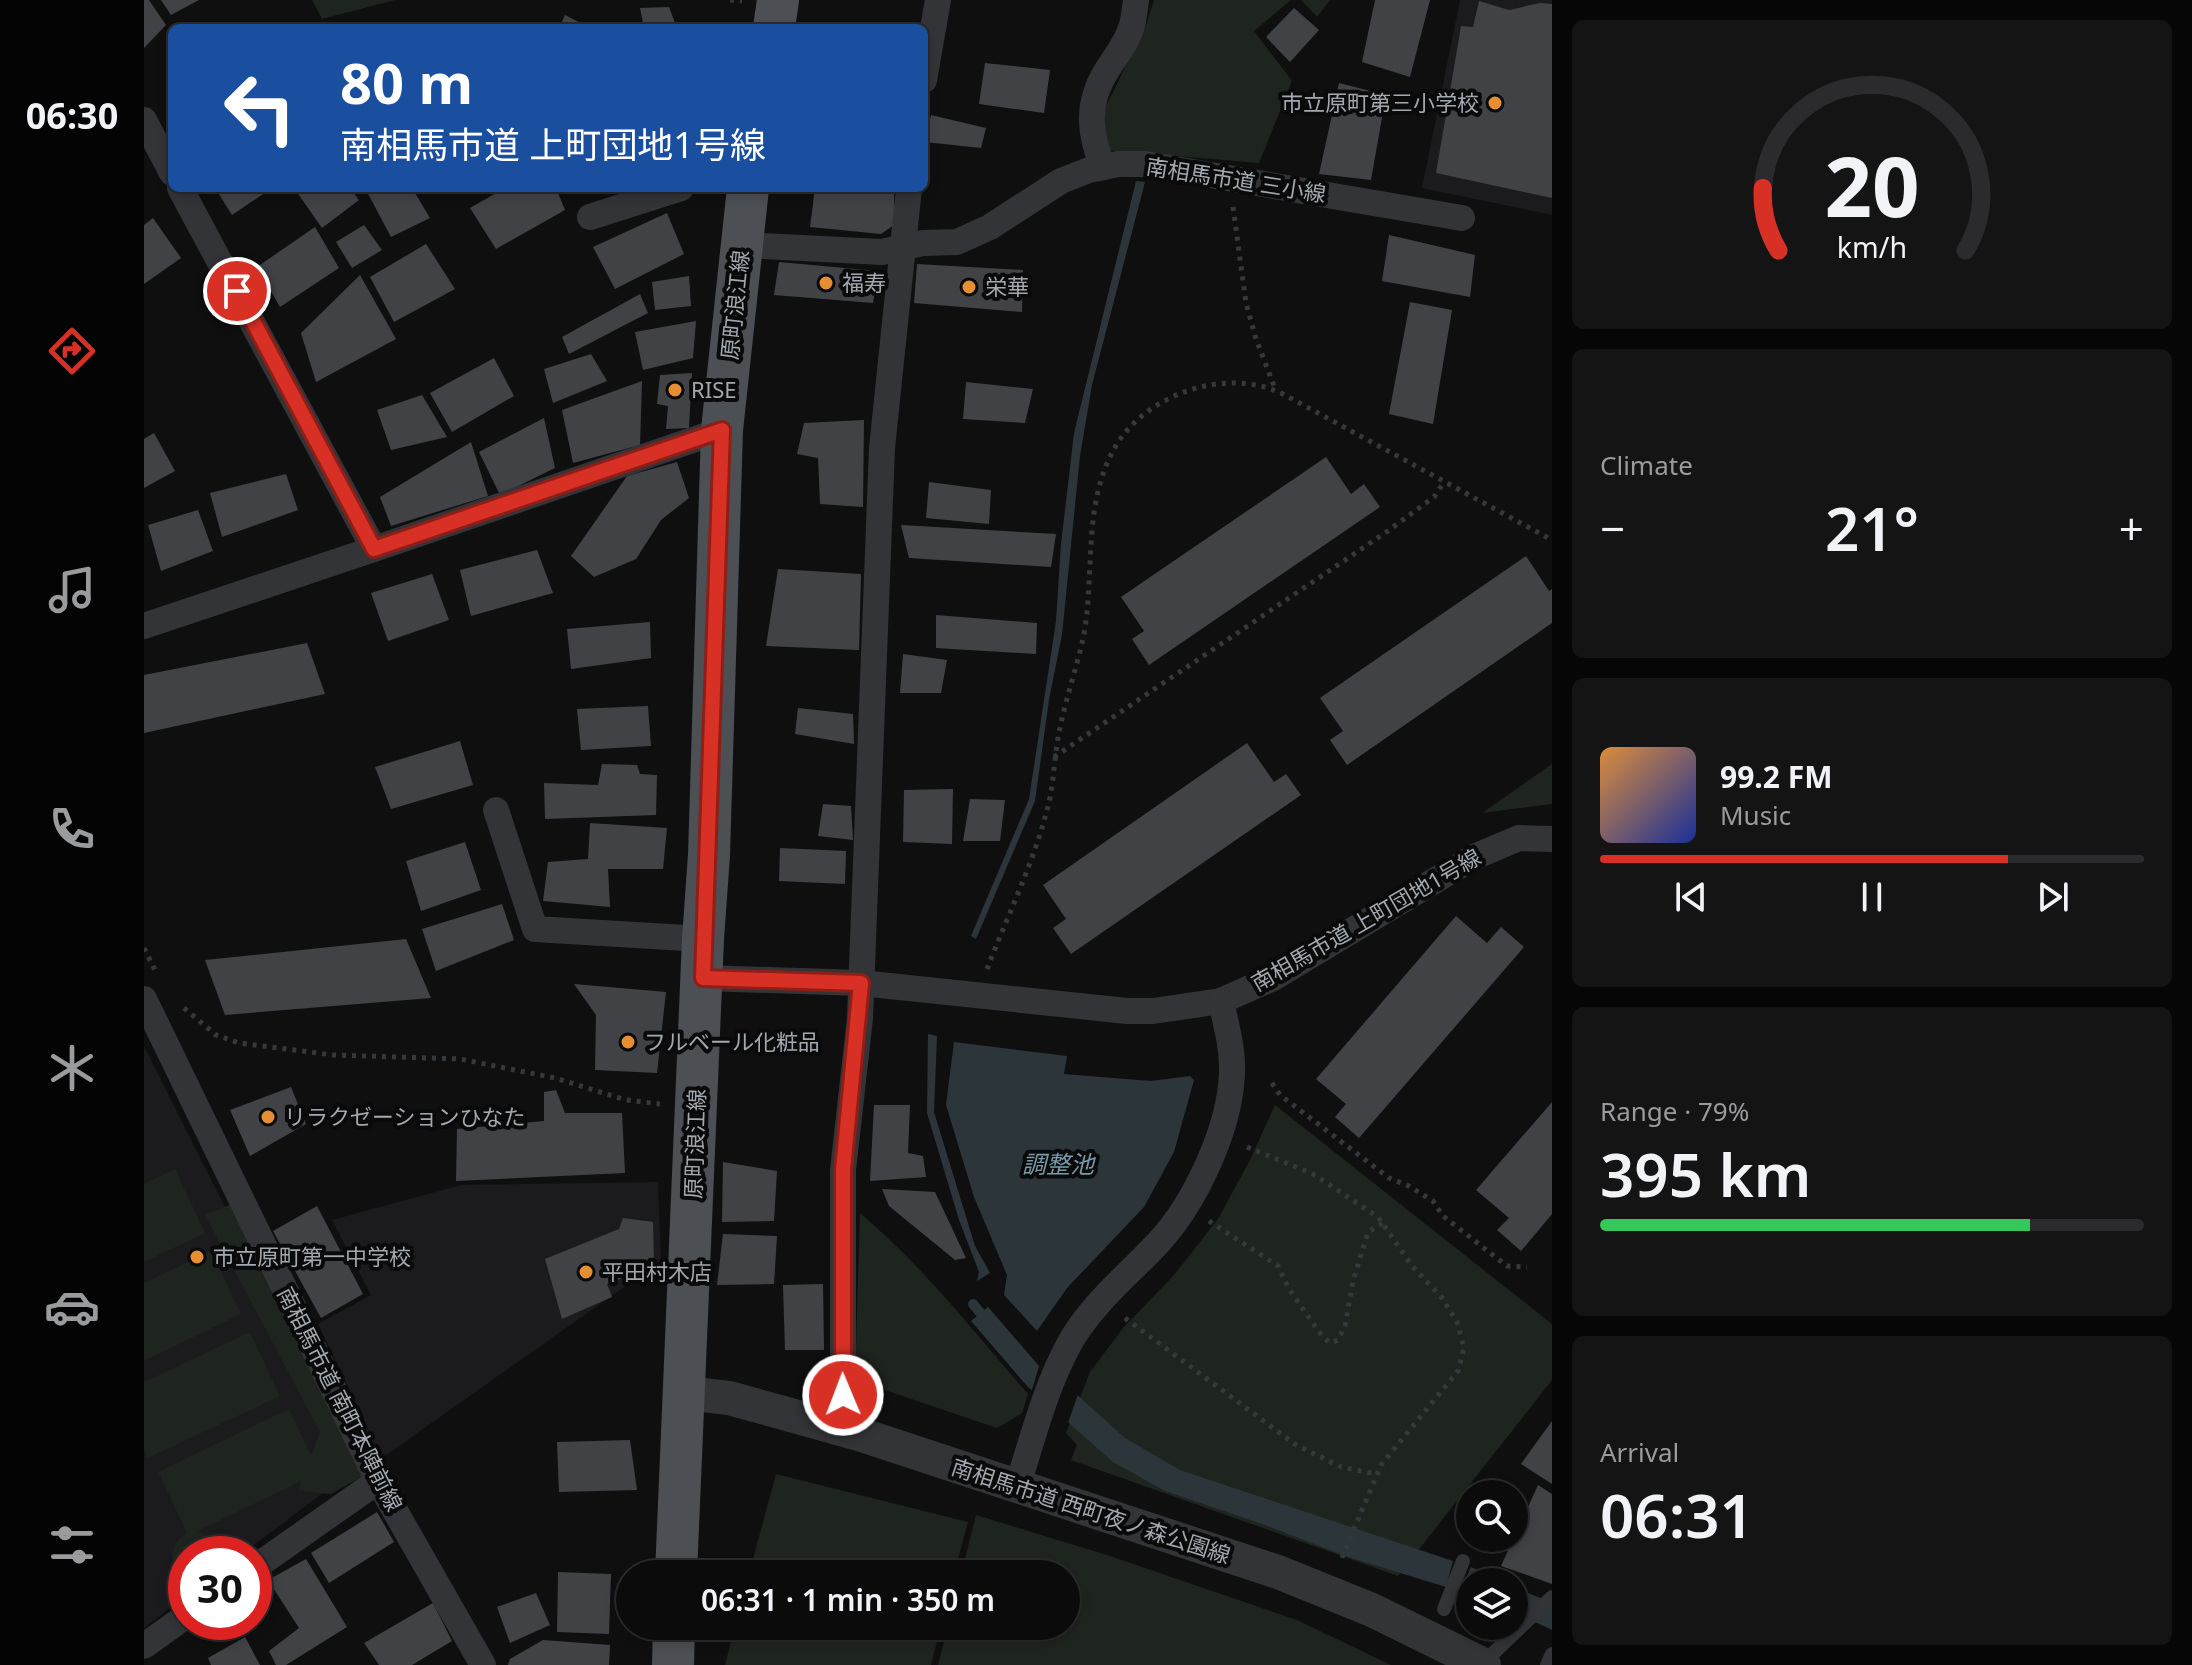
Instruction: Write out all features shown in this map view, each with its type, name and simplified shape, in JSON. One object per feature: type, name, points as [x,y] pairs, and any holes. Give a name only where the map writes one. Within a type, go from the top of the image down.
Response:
[{"type":"main road","points":[[775,24],[778,0]]},
{"type":"main road","name":"原町浪江線","points":[[677,1560],[710,840],[722,430],[748,192]]},
{"type":"main road","points":[[673,1665],[674,1640]]},
{"type":"street","points":[[928,57],[938,0]]},
{"type":"street","points":[[1103,167],[1093,143],[1091,120],[1094,101],[1102,78],[1133,24],[1136,0]]},
{"type":"street","points":[[144,120],[168,165]]},
{"type":"street","name":"南相馬市道 三小線","points":[[742,245],[882,252],[923,243],[957,242],[990,227],[1061,181],[1118,164],[1146,164],[1462,218]]},
{"type":"street","points":[[182,192],[374,549]]},
{"type":"street","points":[[590,217],[668,192]]},
{"type":"street","points":[[847,1430],[843,1385],[843,1170],[861,983],[882,448],[909,192]]},
{"type":"street","points":[[144,626],[722,430]]},
{"type":"street","name":"南相馬市道 上町団地1号線","points":[[496,810],[535,929],[861,983],[1127,1011],[1153,1011],[1221,1001],[1273,978],[1474,857],[1519,838],[1552,839]]},
{"type":"street","name":"南相馬市道 南町本陣前線","points":[[152,989],[378,1481],[483,1665]]},
{"type":"street","points":[[1017,1487],[1043,1406],[1073,1338],[1089,1314],[1183,1213],[1206,1171],[1223,1121],[1232,1073],[1221,1001]]},
{"type":"street","name":"南相馬市道 西町夜ノ森公園線","points":[[685,1393],[729,1398],[847,1430],[1278,1572],[1372,1610],[1483,1664]]},
{"type":"street","points":[[272,1555],[378,1481]]},
{"type":"street","points":[[144,1646],[168,1629]]},
{"type":"lane","points":[[1444,1609],[1463,1561]]},
{"type":"lane","points":[[1483,1664],[1552,1597]]},
{"type":"lane","points":[[1547,1665],[1552,1654]]},
{"type":"path","points":[[1231,178],[1246,303],[1276,392]]},
{"type":"path","points":[[986,970],[1048,808],[1054,758],[1070,681],[1083,639],[1098,490],[1105,466],[1119,441],[1145,414],[1167,399],[1194,388],[1221,384],[1259,385],[1552,540]]},
{"type":"path","points":[[1054,758],[1385,533],[1434,497],[1444,482]]},
{"type":"path","points":[[144,948],[152,989]]},
{"type":"path","points":[[179,1004],[216,1035],[239,1043],[333,1055],[460,1059],[555,1078],[626,1100],[673,1105]]},
{"type":"path","points":[[1272,1083],[1280,1095],[1389,1178],[1433,1201],[1443,1216],[1507,1266],[1527,1267]]},
{"type":"path","points":[[1246,1147],[1313,1174],[1346,1194],[1383,1223],[1412,1266],[1442,1298],[1457,1322],[1464,1348],[1458,1371],[1381,1465],[1342,1558]]},
{"type":"path","points":[[1208,1220],[1278,1266],[1289,1289],[1330,1343],[1338,1340],[1345,1326],[1353,1281],[1368,1232],[1383,1223]]},
{"type":"path","points":[[1121,1315],[1296,1445],[1341,1467],[1376,1474]]},
{"type":"shaded area","points":[[312,0],[395,0],[322,19]]},
{"type":"shaded area","points":[[1154,0],[1291,0],[1254,31],[1292,81],[1259,163],[1105,150],[1105,108],[1146,25]]},
{"type":"shaded area","points":[[1301,0],[1330,0],[1317,17]]},
{"type":"shaded area","name":"市立原町第三小学校","points":[[1460,0],[1552,0],[1552,215],[1422,188]]},
{"type":"shaded area","points":[[1552,764],[1552,804],[1482,813]]},
{"type":"shaded area","name":"市立原町第一中学校","points":[[144,1046],[356,1468],[266,1536],[168,1536],[168,1610],[144,1628]]},
{"type":"shaded area","points":[[1275,1105],[1552,1324],[1552,1380],[1473,1480],[1456,1480],[1456,1502],[1398,1576],[1071,1460],[1077,1445],[1066,1433],[1090,1372],[1123,1328],[1174,1275],[1218,1219]]},
{"type":"shaded area","points":[[175,1169],[205,1233],[144,1262],[144,1184]]},
{"type":"shaded area","points":[[658,1182],[661,1261],[382,1458],[318,1324],[371,1295],[332,1220],[461,1185]]},
{"type":"shaded area","points":[[234,1203],[363,1476],[331,1494],[299,1491],[301,1481],[198,1531],[207,1536],[183,1536],[187,1533],[158,1472],[289,1409],[311,1455],[320,1432],[205,1215]]},
{"type":"shaded area","points":[[860,1213],[927,1278],[1028,1394],[1022,1413],[997,1428],[855,1380]]},
{"type":"shaded area","points":[[211,1251],[241,1314],[144,1361],[144,1283]]},
{"type":"shaded area","points":[[250,1332],[280,1396],[148,1458],[144,1449],[144,1382]]},
{"type":"shaded area","points":[[776,1474],[968,1522],[958,1560],[753,1560]]},
{"type":"shaded area","points":[[976,1515],[1110,1556],[1297,1620],[1391,1665],[938,1665],[944,1640],[1080,1640],[1080,1560],[965,1560]]},
{"type":"shaded area","points":[[731,1640],[937,1640],[931,1665],[725,1665]]},
{"type":"water","points":[[1136,181],[1145,182],[1092,385],[1080,456],[1062,635],[1035,801],[976,939],[971,936],[1029,799],[1056,621],[1074,433]]},
{"type":"water","points":[[928,1034],[937,1036],[934,1112],[975,1246],[990,1273],[977,1281],[979,1272],[959,1220],[927,1113]]},
{"type":"water","name":"調整池","points":[[954,1042],[1067,1056],[1064,1074],[1151,1081],[1190,1076],[1194,1080],[1174,1152],[1144,1207],[1067,1288],[1037,1331],[1004,1295],[1007,1275],[974,1197],[946,1105]]},
{"type":"water","points":[[988,1307],[1046,1374],[1064,1383],[1125,1438],[1180,1470],[1453,1561],[1446,1587],[1348,1557],[1165,1491],[1113,1462],[1027,1386],[971,1321]]},
{"type":"water","points":[[1528,1593],[1552,1603],[1552,1630],[1528,1619]]},
{"type":"pier","points":[[1040,1363],[1078,1394],[1067,1426],[1031,1393]]},
{"type":"building","points":[[144,0],[149,0],[166,25],[144,48]]},
{"type":"building","points":[[161,0],[199,0],[171,15]]},
{"type":"building","points":[[1375,0],[1430,0],[1410,77],[1362,62]]},
{"type":"building","name":"市立原町第三小学校","points":[[1479,1],[1509,10],[1540,3],[1552,4],[1552,198],[1436,173],[1461,26],[1473,27]]},
{"type":"building","points":[[669,7],[675,24],[643,24],[640,8]]},
{"type":"building","points":[[1294,8],[1319,30],[1290,62],[1266,37]]},
{"type":"building","points":[[565,15],[582,24],[561,24]]},
{"type":"building","points":[[985,63],[1050,70],[1044,113],[979,104]]},
{"type":"building","points":[[1339,83],[1386,95],[1371,180],[1319,174]]},
{"type":"building","points":[[931,115],[986,128],[981,148],[928,142]]},
{"type":"building","points":[[218,192],[266,192],[232,215]]},
{"type":"building","points":[[297,192],[353,192],[359,200],[322,228]]},
{"type":"building","points":[[367,192],[414,192],[430,218],[391,237]]},
{"type":"building","points":[[498,192],[558,192],[565,210],[496,249],[470,208]]},
{"type":"building","points":[[814,192],[894,192],[894,225],[881,234],[810,227]]},
{"type":"building","points":[[667,213],[684,254],[615,289],[593,247]]},
{"type":"building","points":[[153,218],[181,258],[144,284],[144,225]]},
{"type":"building","points":[[364,225],[382,250],[352,268],[336,242]]},
{"type":"building","points":[[315,227],[339,268],[280,307],[257,267]]},
{"type":"building","points":[[1389,235],[1475,255],[1470,297],[1382,281]]},
{"type":"building","points":[[426,244],[455,289],[394,322],[370,277]]},
{"type":"building","name":"福寿","points":[[779,262],[878,271],[873,303],[774,295]]},
{"type":"building","name":"栄華","points":[[917,264],[1023,270],[1022,312],[914,303]]},
{"type":"building","points":[[360,275],[396,339],[316,382],[301,333]]},
{"type":"building","points":[[689,276],[691,306],[655,310],[652,282]]},
{"type":"building","points":[[640,294],[648,313],[569,354],[562,337]]},
{"type":"building","points":[[1410,302],[1452,310],[1433,424],[1389,414]]},
{"type":"building","points":[[696,321],[693,358],[643,370],[635,332]]},
{"type":"building","points":[[591,354],[607,381],[553,403],[544,369]]},
{"type":"building","points":[[494,358],[514,396],[452,432],[430,393]]},
{"type":"building","name":"RISE","points":[[692,373],[689,428],[666,429],[668,406],[657,404],[660,375]]},
{"type":"building","points":[[642,381],[640,445],[573,463],[562,410]]},
{"type":"building","points":[[966,382],[1033,389],[1025,423],[963,419]]},
{"type":"building","points":[[422,395],[447,437],[391,450],[377,410]]},
{"type":"building","points":[[544,418],[555,468],[500,495],[479,452]]},
{"type":"building","points":[[864,420],[863,507],[820,504],[818,458],[797,454],[804,423]]},
{"type":"building","points":[[154,433],[175,471],[144,488],[144,439]]},
{"type":"building","points":[[471,442],[488,496],[391,526],[380,497]]},
{"type":"building","points":[[1326,457],[1351,494],[1364,484],[1380,507],[1149,665],[1132,639],[1144,631],[1121,597]]},
{"type":"building","points":[[677,462],[689,498],[661,520],[636,559],[594,577],[571,556],[627,476]]},
{"type":"building","points":[[286,474],[298,510],[222,537],[210,493]]},
{"type":"building","points":[[929,482],[991,490],[989,524],[926,518]]},
{"type":"building","points":[[198,510],[213,551],[161,571],[148,525]]},
{"type":"building","points":[[901,525],[1056,534],[1051,567],[909,558]]},
{"type":"building","points":[[537,550],[553,593],[471,616],[460,570]]},
{"type":"building","points":[[1526,556],[1549,591],[1552,589],[1552,623],[1347,765],[1330,740],[1343,731],[1320,698]]},
{"type":"building","points":[[778,569],[861,574],[859,650],[766,646]]},
{"type":"building","points":[[432,574],[449,620],[388,641],[371,593]]},
{"type":"building","points":[[936,615],[1037,623],[1036,654],[936,648]]},
{"type":"building","points":[[650,622],[651,658],[571,669],[567,629]]},
{"type":"building","points":[[307,643],[325,694],[144,733],[144,675]]},
{"type":"building","points":[[903,654],[947,660],[941,693],[900,693]]},
{"type":"building","points":[[648,706],[651,746],[581,750],[577,709]]},
{"type":"building","points":[[798,708],[853,714],[854,744],[795,734]]},
{"type":"building","points":[[460,741],[473,785],[391,809],[375,767]]},
{"type":"building","points":[[1247,743],[1274,782],[1286,774],[1301,795],[1071,954],[1053,928],[1066,919],[1043,885]]},
{"type":"building","points":[[602,764],[637,765],[640,774],[657,775],[656,815],[545,819],[544,783],[598,785]]},
{"type":"building","points":[[953,789],[952,844],[903,842],[904,790]]},
{"type":"building","points":[[970,799],[1005,800],[1000,841],[963,841]]},
{"type":"building","points":[[823,804],[851,806],[853,840],[818,836]]},
{"type":"building","points":[[590,823],[667,828],[663,869],[608,869],[610,907],[543,901],[548,862],[588,859]]},
{"type":"building","points":[[465,842],[481,890],[421,911],[406,861]]},
{"type":"building","points":[[780,848],[846,851],[845,884],[779,881]]},
{"type":"building","points":[[502,904],[514,940],[436,971],[422,929]]},
{"type":"building","points":[[1456,916],[1487,943],[1501,927],[1524,947],[1359,1138],[1335,1117],[1346,1104],[1316,1079]]},
{"type":"building","points":[[406,939],[431,998],[225,1015],[205,960]]},
{"type":"building","name":"フルベール化粧品","points":[[574,984],[666,992],[657,1073],[595,1070],[596,1015]]},
{"type":"building","name":"リラクゼーションひなた","points":[[291,1087],[306,1124],[250,1156],[230,1110]]},
{"type":"building","points":[[556,1090],[565,1113],[622,1113],[625,1173],[456,1181],[457,1129],[544,1121],[544,1092]]},
{"type":"building","points":[[1552,1102],[1552,1214],[1521,1251],[1497,1230],[1509,1218],[1476,1190]]},
{"type":"building","points":[[874,1105],[910,1105],[908,1153],[923,1156],[926,1177],[870,1181]]},
{"type":"building","points":[[723,1162],[777,1171],[774,1221],[722,1222]]},
{"type":"building","points":[[882,1189],[935,1192],[966,1258],[955,1260],[889,1206]]},
{"type":"building","points":[[317,1206],[363,1294],[321,1318],[273,1231]]},
{"type":"building","name":"平田村木店","points":[[623,1218],[653,1222],[654,1265],[624,1264],[623,1278],[607,1284],[612,1297],[562,1319],[545,1259],[619,1229]]},
{"type":"building","points":[[723,1234],[777,1236],[774,1284],[717,1285]]},
{"type":"building","points":[[823,1284],[824,1350],[785,1350],[783,1285]]},
{"type":"building","points":[[1552,1421],[1552,1484],[1521,1464]]},
{"type":"building","points":[[630,1440],[637,1490],[559,1492],[557,1442]]},
{"type":"building","points":[[1538,1485],[1552,1494],[1552,1584],[1528,1576],[1528,1568],[1501,1566],[1507,1552],[1528,1552],[1528,1507]]},
{"type":"building","points":[[377,1512],[394,1542],[329,1583],[311,1553]]},
{"type":"building","points":[[306,1559],[347,1627],[286,1665],[276,1665],[269,1651],[299,1628],[272,1586],[272,1578]]},
{"type":"building","points":[[558,1572],[611,1574],[609,1634],[557,1632]]},
{"type":"building","points":[[536,1593],[550,1625],[510,1643],[497,1607]]},
{"type":"building","points":[[433,1603],[452,1641],[412,1665],[379,1665],[364,1643]]},
{"type":"building","points":[[240,1640],[247,1640],[260,1665],[211,1665],[208,1658]]},
{"type":"building","points":[[543,1640],[610,1645],[609,1665],[508,1665],[510,1659]]},
{"type":"waterway","points":[[973,1304],[987,1321]]},
{"type":"place","name":"市立原町第三小学校","points":[[1495,103]]},
{"type":"place","name":"福寿","points":[[826,283]]},
{"type":"place","name":"栄華","points":[[969,287]]},
{"type":"place","name":"RISE","points":[[675,390]]},
{"type":"place","name":"フルベール化粧品","points":[[628,1042]]},
{"type":"place","name":"リラクゼーションひなた","points":[[268,1117]]},
{"type":"place","name":"市立原町第一中学校","points":[[197,1257]]},
{"type":"place","name":"平田村木店","points":[[586,1272]]},
{"type":"route","points":[[237,291],[374,549],[722,430],[703,978],[861,983],[843,1170],[843,1395]]}]
